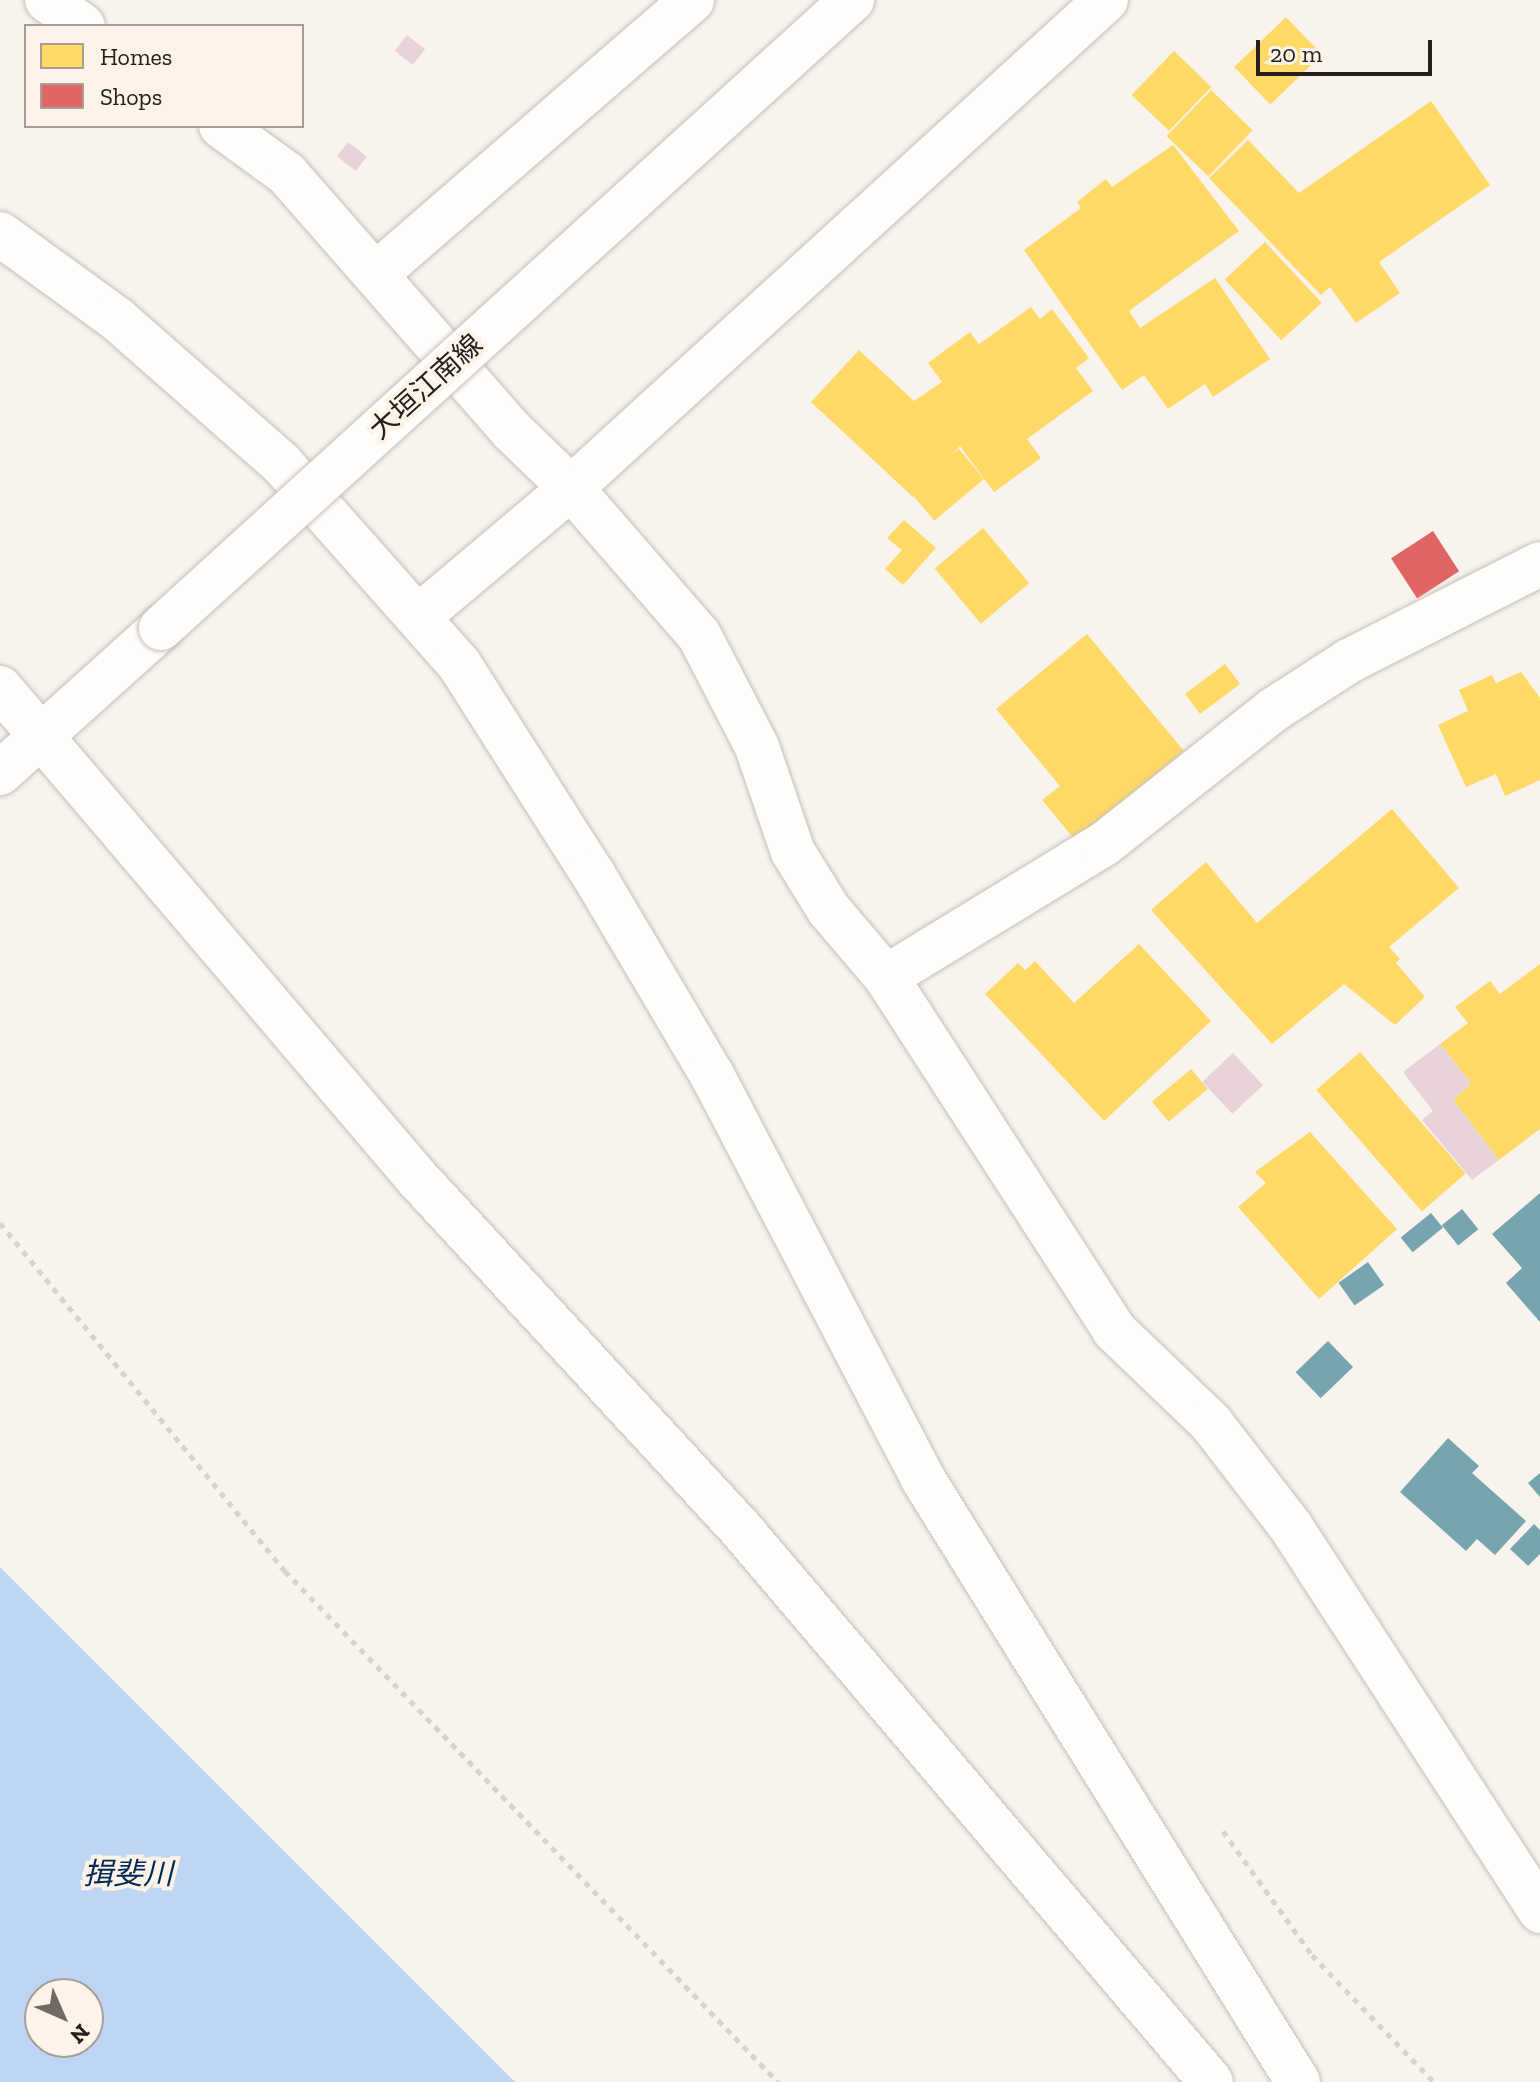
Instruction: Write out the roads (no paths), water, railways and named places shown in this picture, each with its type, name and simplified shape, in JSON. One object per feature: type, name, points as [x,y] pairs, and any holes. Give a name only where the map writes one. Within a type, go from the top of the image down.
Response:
[{"type":"main road","points":[[47,0],[80,24]]},
{"type":"main road","points":[[376,274],[692,0]]},
{"type":"main road","name":"大垣江南線","points":[[0,773],[852,0]]},
{"type":"main road","points":[[418,617],[571,488],[1106,0]]},
{"type":"main road","points":[[224,128],[287,174],[511,430],[571,488],[699,635],[757,747],[793,852],[829,910],[886,977],[1114,1330],[1211,1423],[1291,1527],[1540,1911]]},
{"type":"main road","points":[[0,234],[117,319],[281,463],[459,664],[593,874],[712,1075],[923,1479],[1298,2082]]},
{"type":"main road","points":[[886,977],[1104,844],[1273,710],[1349,661],[1540,564]]},
{"type":"main road","points":[[0,688],[44,735],[417,1178],[745,1534],[1211,2082]]},
{"type":"water","name":"揖斐川","points":[[0,1567],[515,2082],[0,2082]]}]
